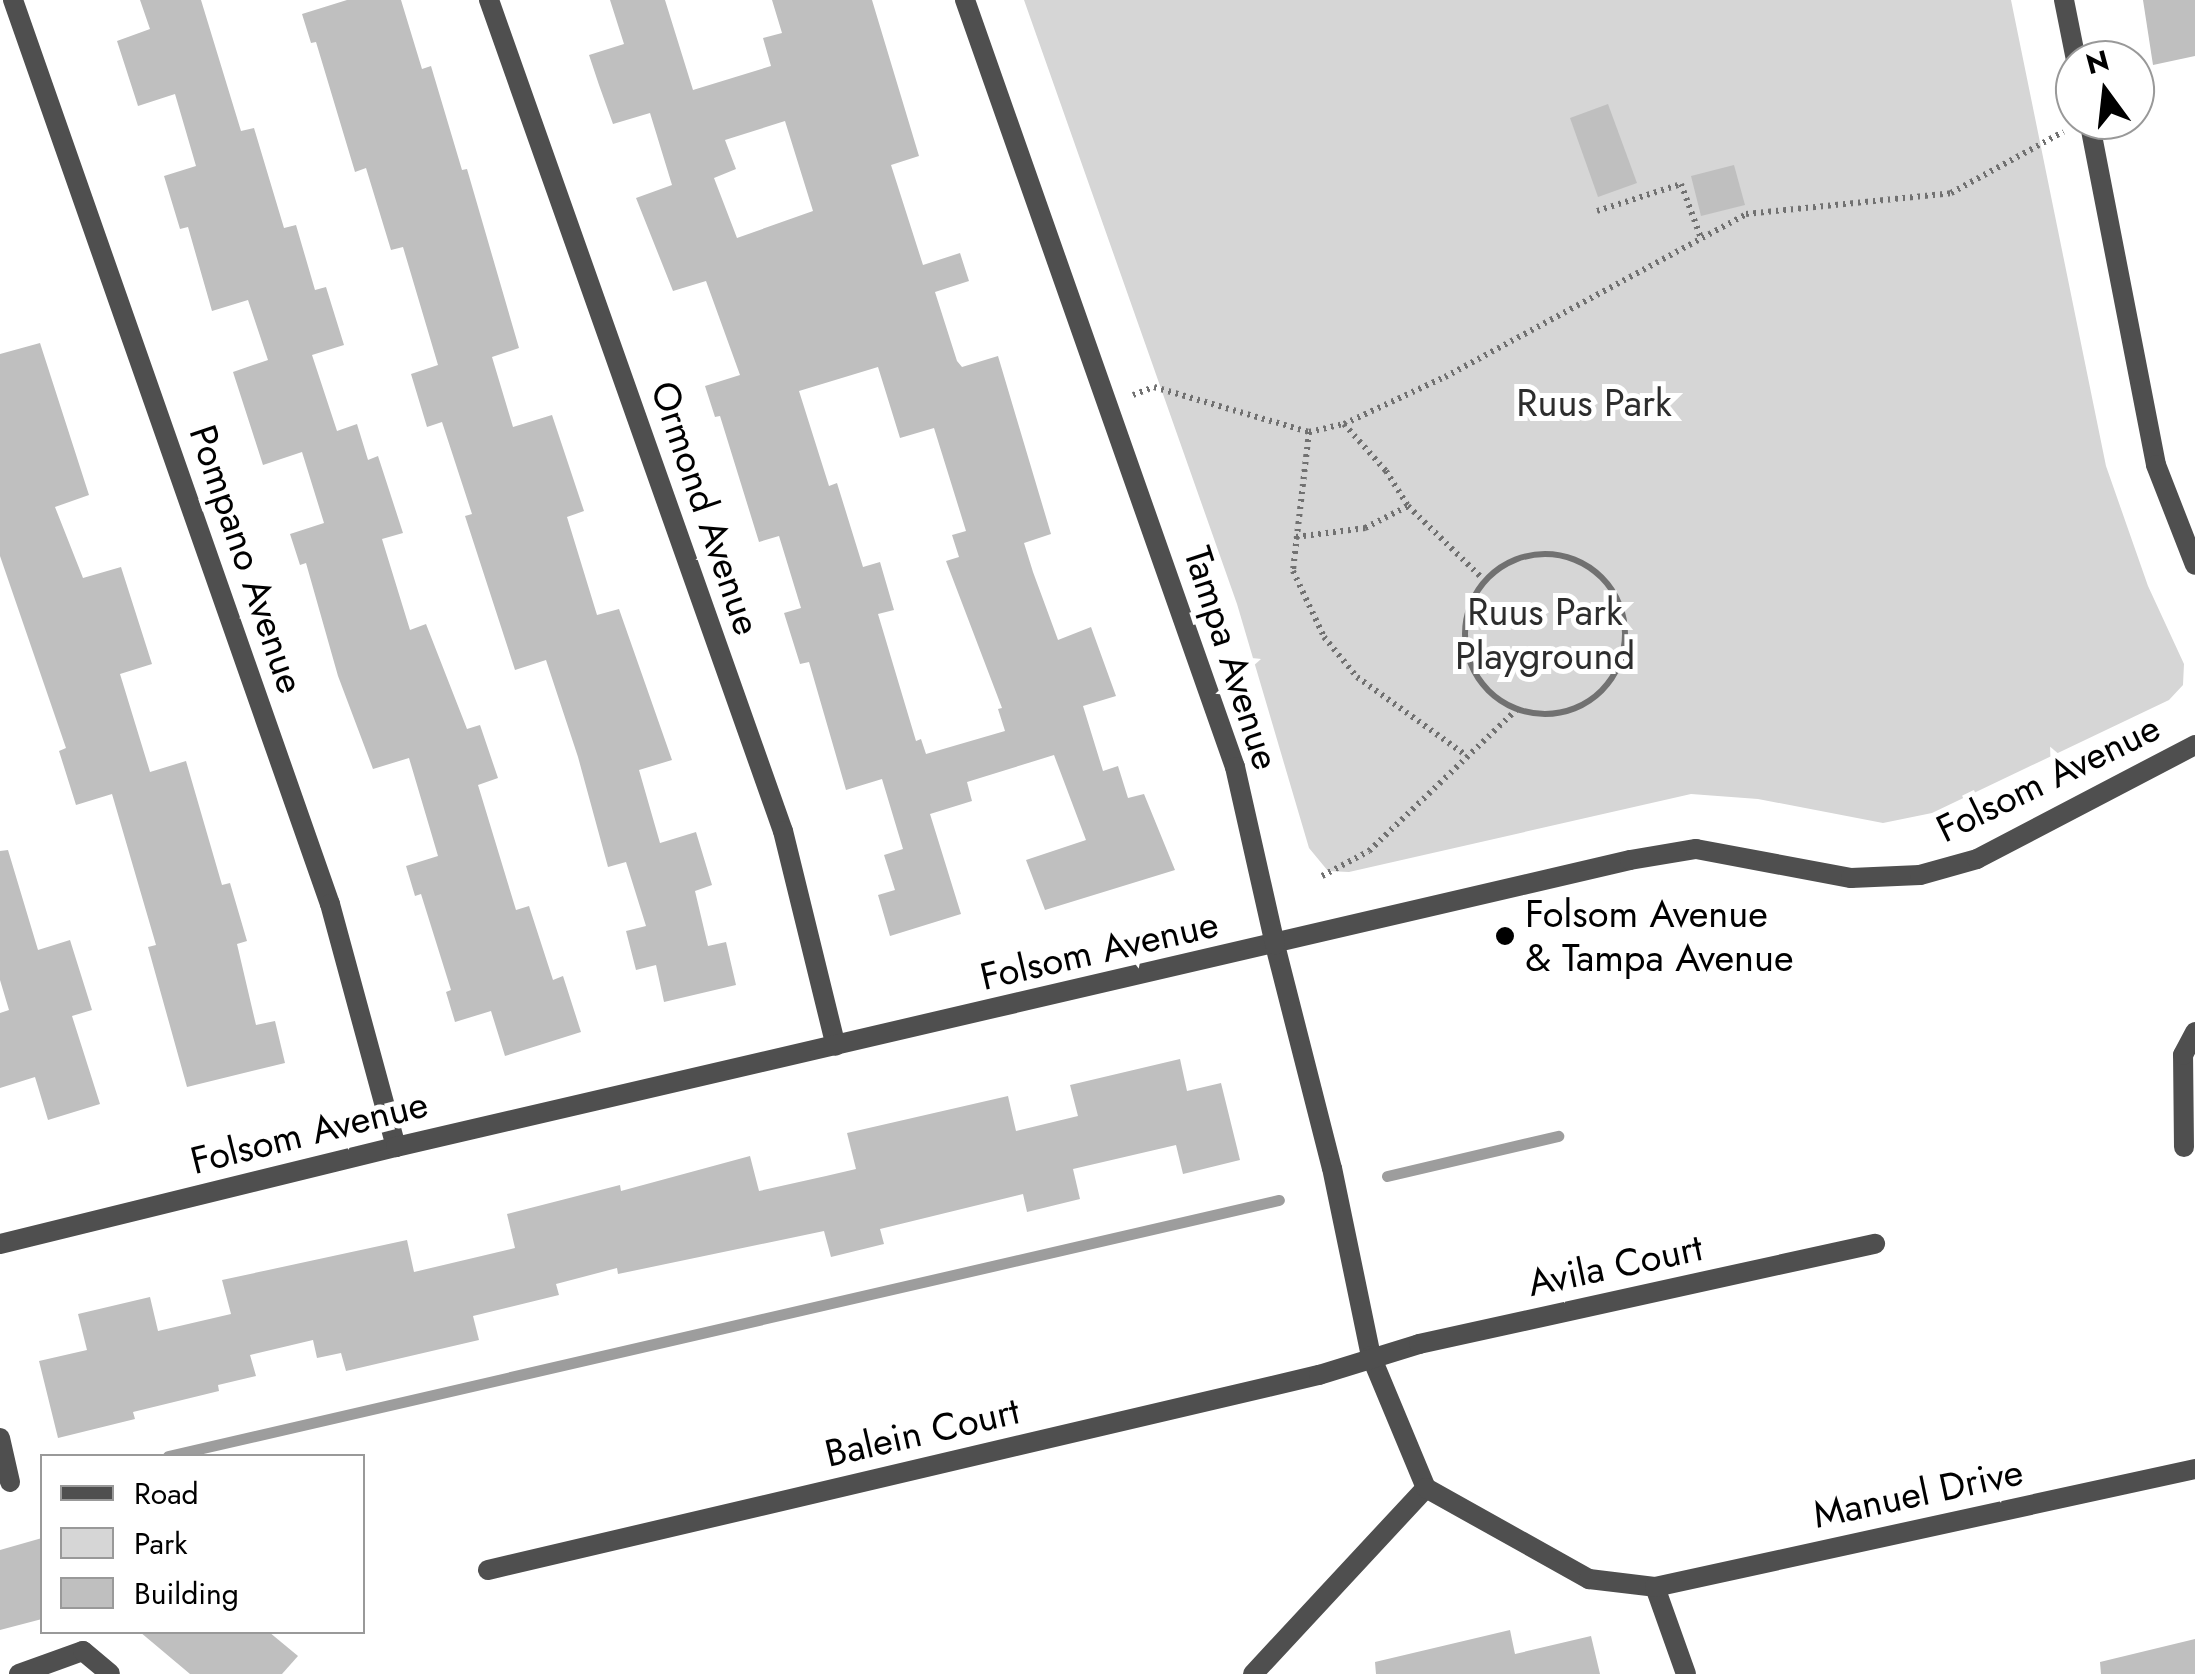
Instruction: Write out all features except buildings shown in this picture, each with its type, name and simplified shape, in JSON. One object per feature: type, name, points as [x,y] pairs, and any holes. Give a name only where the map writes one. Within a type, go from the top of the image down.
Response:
[{"type":"street","name":"Pompano Avenue","points":[[13,0],[330,904],[396,1147]]},
{"type":"street","name":"Ormond Avenue","points":[[490,0],[783,831],[836,1046]]},
{"type":"street","name":"Tampa Avenue","points":[[965,0],[1235,767],[1332,1168],[1371,1356],[1426,1488]]},
{"type":"street","points":[[2064,0],[2072,40]]},
{"type":"street","points":[[2093,140],[2156,465],[2195,565]]},
{"type":"street","name":"Folsom Avenue","points":[[0,1244],[396,1147],[1630,860],[1696,849],[1851,878],[1920,875],[1977,858],[2195,745]]},
{"type":"street","points":[[2184,1147],[2183,1054],[2195,1032]]},
{"type":"street","name":"Avila Court","points":[[1371,1356],[1874,1244]]},
{"type":"street","name":"Balein Court","points":[[488,1570],[1300,1380],[1371,1356]]},
{"type":"street","points":[[0,1438],[10,1482]]},
{"type":"street","name":"Manuel Drive","points":[[1655,1587],[2195,1468]]},
{"type":"street","points":[[1253,1674],[1426,1488],[1588,1578],[1655,1587],[1686,1674]]},
{"type":"street","points":[[18,1674],[83,1651],[110,1674]]},
{"type":"path","points":[[1108,404],[1154,387],[1309,432],[1344,424],[1445,377],[1746,214],[1951,192],[2055,135]]},
{"type":"path","points":[[1597,211],[1682,184],[1701,238]]},
{"type":"path","points":[[1344,424],[1386,472],[1408,506],[1485,581]]},
{"type":"path","points":[[1309,432],[1293,571],[1324,637],[1356,677],[1467,756]]},
{"type":"path","points":[[1296,538],[1365,528],[1408,506]]},
{"type":"path","points":[[1560,556],[1600,575],[1622,613],[1623,656],[1599,693],[1560,713],[1516,710],[1482,686],[1469,648],[1470,604],[1485,581],[1517,559],[1560,556]]},
{"type":"path","points":[[1454,649],[1469,648]]},
{"type":"path","points":[[1322,876],[1369,851],[1516,710]]},
{"type":"green space","name":"Ruus Park","points":[[1024,0],[2011,0],[2106,466],[2148,586],[2184,664],[2183,685],[2169,700],[1932,813],[1883,823],[1758,799],[1691,794],[1349,872],[1328,871],[1309,848],[1237,604]]},
{"type":"waterway","points":[[1387,1176],[1558,1136]]},
{"type":"waterway","points":[[177,1454],[1279,1200]]},
{"type":"place","name":"Folsom Avenue & Tampa Avenue","points":[[1505,936]]},
{"type":"park label","name":"Ruus Park Playground","points":[[1545,634]]}]
